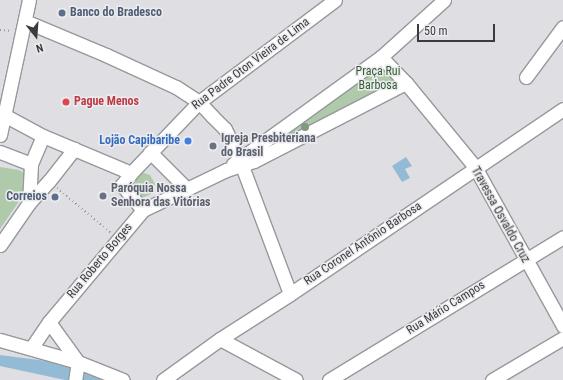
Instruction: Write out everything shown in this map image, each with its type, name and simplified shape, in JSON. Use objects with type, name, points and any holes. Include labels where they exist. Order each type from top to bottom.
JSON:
[{"type":"street","points":[[0,135],[29,0]]},
{"type":"street","name":"Rua Padre Oton Vieira de Lima","points":[[143,210],[122,185],[150,152],[199,102],[335,0]]},
{"type":"street","points":[[240,162],[381,57],[444,0]]},
{"type":"street","points":[[25,21],[106,55],[176,87],[199,102],[225,129],[240,162],[290,294]]},
{"type":"street","points":[[526,77],[563,27]]},
{"type":"street","name":"Travessa Osvaldo Cruz","points":[[381,57],[406,83],[475,167],[524,259],[563,326]]},
{"type":"street","points":[[240,162],[254,161],[323,127],[406,83]]},
{"type":"street","name":"Rua Coronel Antônio Barbosa","points":[[163,380],[220,339],[290,294],[475,167],[563,109]]},
{"type":"street","points":[[4,114],[43,136],[131,173]]},
{"type":"street","points":[[29,203],[31,164],[43,136]]},
{"type":"street","points":[[0,245],[29,203],[49,181],[74,149]]},
{"type":"street","points":[[0,152],[31,164]]},
{"type":"street","points":[[150,152],[187,189]]},
{"type":"street","name":"Rua Roberto Borges","points":[[32,347],[49,322],[143,210],[240,162]]},
{"type":"street","name":"Rua Mário Campos","points":[[329,380],[524,259],[563,237]]},
{"type":"street","points":[[49,322],[76,370]]},
{"type":"street","points":[[493,380],[563,338]]},
{"type":"street","points":[[220,339],[296,380]]},
{"type":"street","points":[[0,340],[32,347],[76,370],[123,380]]},
{"type":"path","points":[[49,181],[118,238]]},
{"type":"green space","name":"Praça Rui Barbosa","points":[[381,57],[406,83],[291,143],[252,150]]},
{"type":"green space","points":[[0,167],[19,170],[24,173],[26,178],[24,194],[0,229]]},
{"type":"green space","points":[[141,172],[150,175],[155,184],[151,194],[142,198],[133,195],[128,186]]},
{"type":"water","points":[[406,157],[412,166],[405,169],[410,178],[402,182],[392,166]]},
{"type":"water","points":[[0,355],[55,362],[108,380],[65,380],[0,366]]},
{"type":"place","name":"Banco do Bradesco","points":[[62,13]]},
{"type":"place","name":"Pague Menos","points":[[66,102]]},
{"type":"place","name":"Lojão Capibaribe","points":[[188,141]]},
{"type":"place","name":"Igreja Presbiteriana do Brasil","points":[[213,146]]},
{"type":"place","name":"Paróquia Nossa Senhora das Vitórias","points":[[103,196]]},
{"type":"place","name":"Correios","points":[[55,197]]}]
